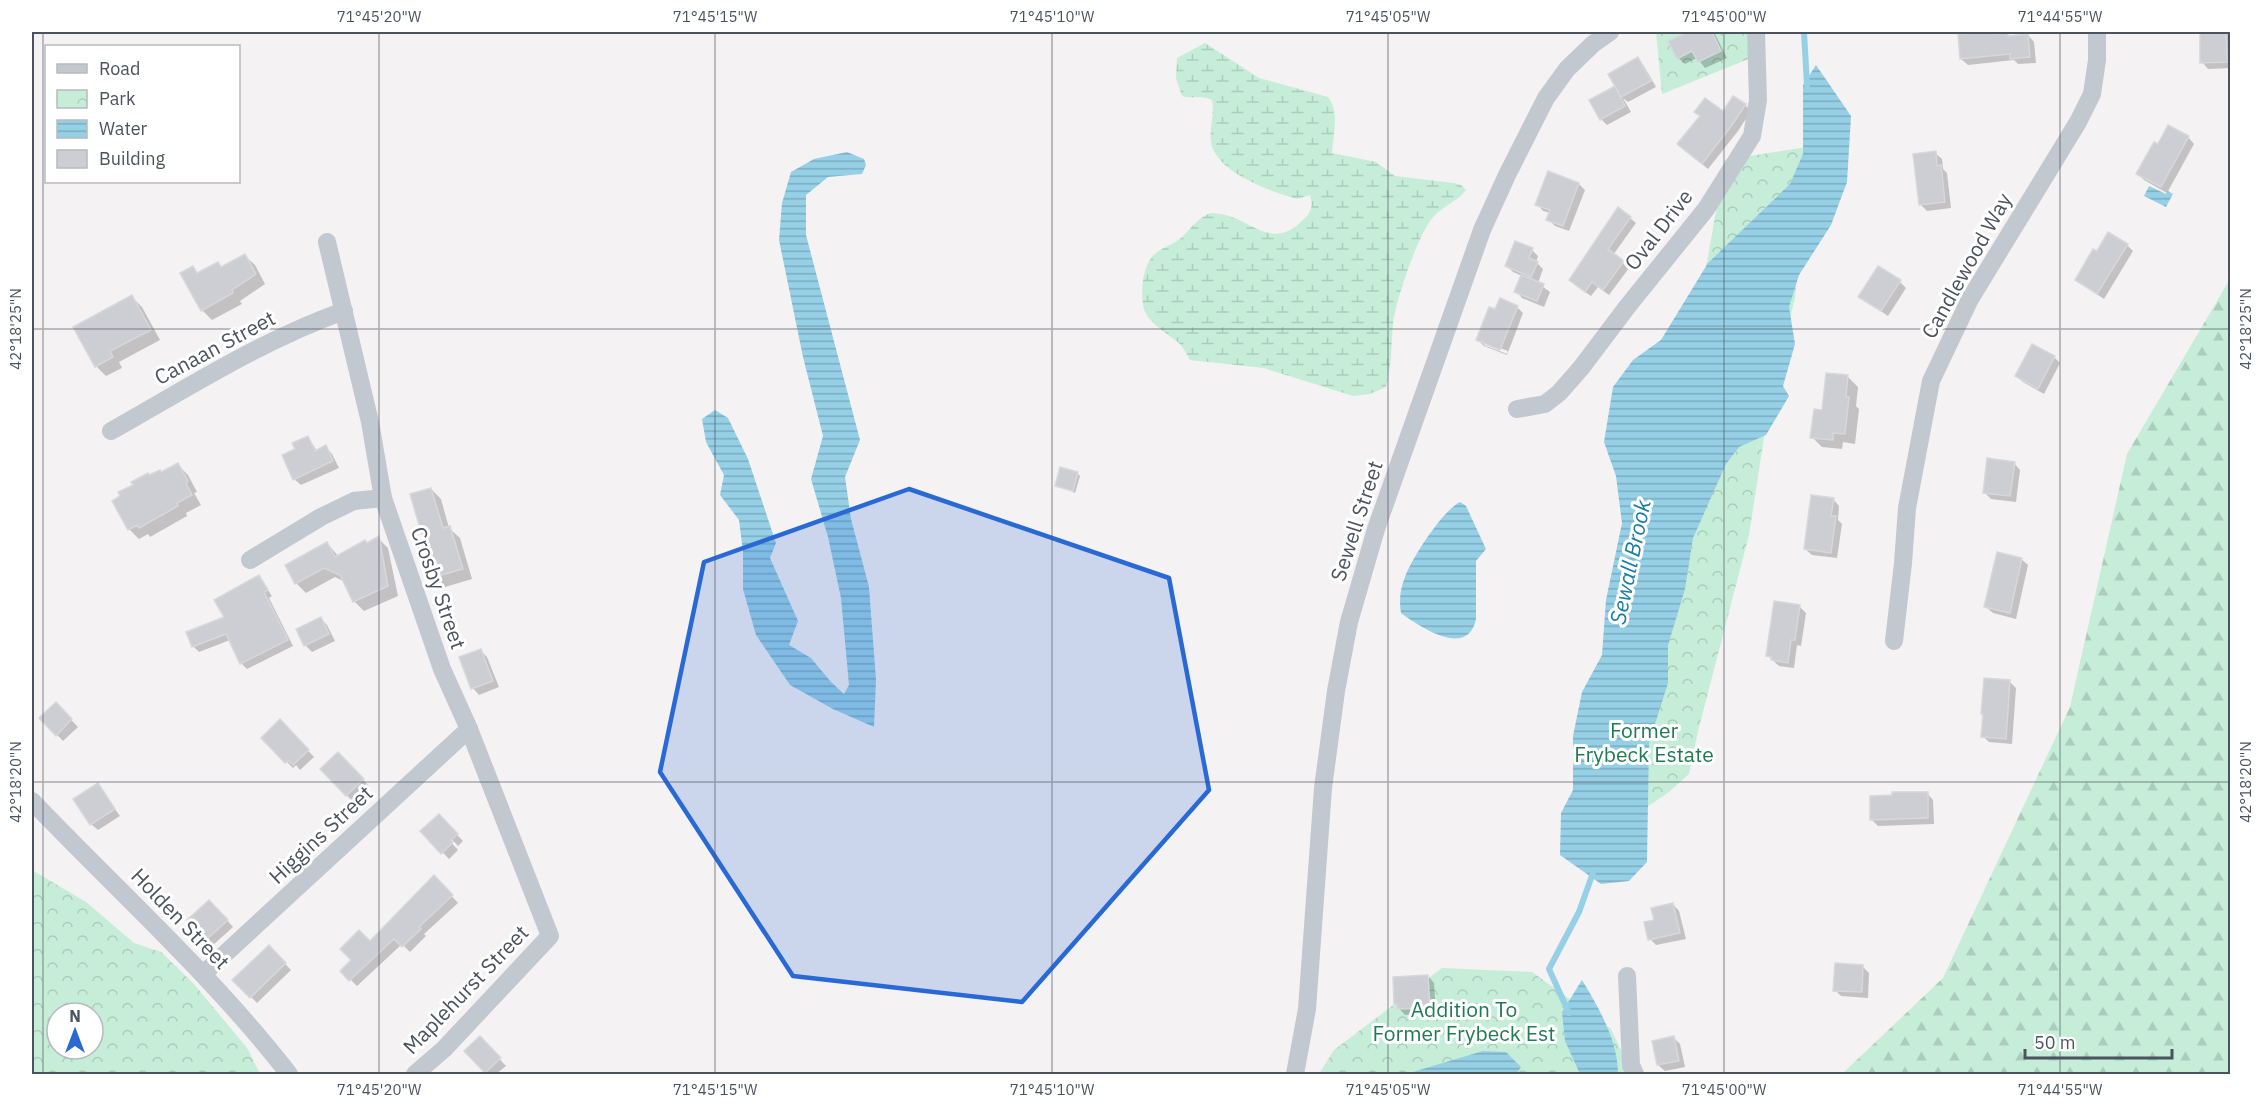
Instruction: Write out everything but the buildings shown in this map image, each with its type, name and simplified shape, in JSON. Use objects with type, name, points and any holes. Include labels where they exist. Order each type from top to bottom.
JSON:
[{"type":"street","name":"Sewell Street","points":[[1295,1074],[1307,1010],[1323,788],[1336,691],[1349,622],[1376,529],[1482,230],[1507,175],[1546,98],[1567,69],[1593,44],[1610,32]]},
{"type":"street","name":"Oval Drive","points":[[1517,409],[1545,404],[1558,393],[1581,368],[1627,306],[1706,209],[1752,136],[1758,100],[1756,32]]},
{"type":"street","name":"Candlewood Way","points":[[1894,641],[1903,563],[1906,508],[1931,381],[1970,299],[2078,122],[2092,94],[2097,60],[2097,32]]},
{"type":"street","name":"Crosby Street","points":[[327,242],[370,422],[383,498],[442,669],[469,729],[550,936]]},
{"type":"street","name":"Canaan Street","points":[[111,431],[204,378],[310,323],[344,311]]},
{"type":"street","points":[[250,560],[354,501],[383,498]]},
{"type":"street","name":"Higgins Street","points":[[203,974],[469,729]]},
{"type":"street","name":"Holden Street","points":[[32,801],[203,974],[289,1074]]},
{"type":"street","name":"Maplehurst Street","points":[[415,1074],[444,1049],[550,936]]},
{"type":"street","points":[[1627,976],[1631,1065],[1635,1074]]},
{"type":"highlighted area","points":[[909,489],[1169,578],[1209,790],[1022,1002],[793,976],[660,772],[704,562]]},
{"type":"green space","points":[[1656,32],[1748,32],[1751,58],[1662,94]]},
{"type":"green space","points":[[1205,43],[1259,78],[1328,97],[1335,117],[1332,153],[1376,162],[1395,176],[1453,183],[1461,185],[1466,190],[1434,216],[1415,251],[1395,312],[1386,387],[1370,394],[1353,396],[1264,368],[1190,360],[1180,344],[1155,324],[1144,309],[1142,287],[1145,271],[1151,258],[1180,239],[1202,217],[1211,213],[1221,214],[1272,234],[1293,229],[1309,214],[1311,208],[1310,195],[1297,199],[1260,186],[1233,171],[1215,153],[1211,142],[1212,100],[1182,96],[1176,78],[1177,58]]},
{"type":"green space","name":"Former Frybeck Estate","points":[[1807,147],[1795,298],[1770,398],[1749,535],[1689,774],[1669,792],[1644,809],[1644,542],[1681,410],[1725,160]]},
{"type":"green space","points":[[2230,279],[2230,1074],[1842,1074],[1943,978],[2070,707],[2127,454]]},
{"type":"green space","points":[[32,870],[86,902],[134,943],[161,952],[193,983],[247,1048],[260,1074],[32,1074]]},
{"type":"green space","name":"Addition To Former Frybeck Est","points":[[1442,968],[1532,972],[1611,1029],[1632,1074],[1319,1074],[1334,1050]]},
{"type":"water","points":[[1816,65],[1851,116],[1847,182],[1831,225],[1799,275],[1789,307],[1795,344],[1783,386],[1789,396],[1766,435],[1739,447],[1726,464],[1693,538],[1685,589],[1668,645],[1668,683],[1649,743],[1647,862],[1629,881],[1601,884],[1560,855],[1561,813],[1573,790],[1573,736],[1582,692],[1602,655],[1606,600],[1622,523],[1616,476],[1604,442],[1613,387],[1633,360],[1661,340],[1708,263],[1790,184],[1803,154],[1803,85]]},
{"type":"water","points":[[847,152],[864,159],[866,165],[862,174],[828,177],[806,195],[806,235],[860,440],[845,477],[851,519],[869,587],[876,680],[874,727],[833,709],[790,685],[756,635],[743,589],[743,552],[739,520],[720,495],[724,475],[706,442],[702,419],[715,410],[728,418],[748,459],[776,543],[770,558],[798,621],[789,645],[811,658],[844,694],[849,685],[841,598],[828,537],[811,479],[823,436],[803,357],[779,240],[782,203],[791,172],[814,159]]},
{"type":"water","points":[[2149,186],[2166,194],[2168,191],[2173,194],[2166,207],[2144,196]]},
{"type":"water","points":[[1460,502],[1466,506],[1486,549],[1476,561],[1476,619],[1471,631],[1464,637],[1454,638],[1431,632],[1401,613],[1400,600],[1405,577],[1421,547],[1445,514]]},
{"type":"water","points":[[1582,980],[1601,1013],[1611,1037],[1618,1074],[1580,1074],[1565,1041],[1562,1012]]},
{"type":"water","points":[[1483,1051],[1506,1052],[1521,1067],[1516,1074],[1406,1074]]},
{"type":"waterway","name":"Sewall Brook","points":[[1804,32],[1807,85]]},
{"type":"waterway","name":"Sewall Brook","points":[[1569,1013],[1549,969],[1579,912],[1594,870]]}]
